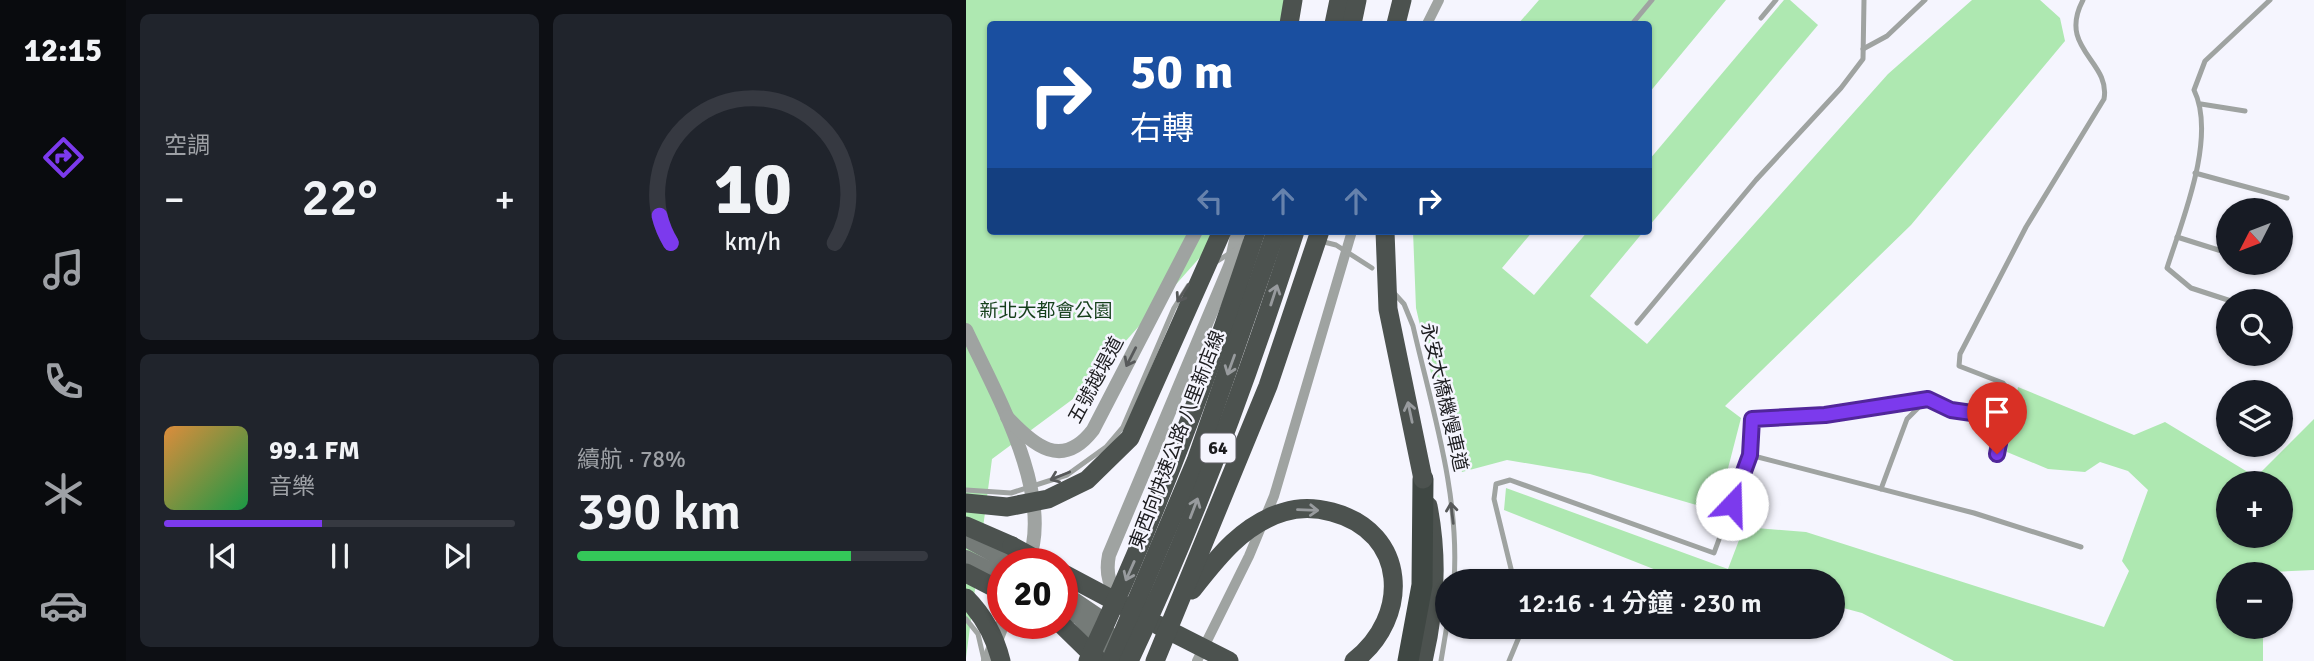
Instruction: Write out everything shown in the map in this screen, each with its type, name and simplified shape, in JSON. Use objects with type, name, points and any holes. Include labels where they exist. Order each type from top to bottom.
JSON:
[{"type":"highway","points":[[1290,21],[1293,0]]},
{"type":"highway","points":[[1296,21],[1300,0]]},
{"type":"highway","points":[[1335,21],[1339,0]]},
{"type":"highway","points":[[1353,21],[1357,0]]},
{"type":"highway","points":[[1397,21],[1404,0]]},
{"type":"highway","points":[[1403,21],[1404,0]]},
{"type":"highway","points":[[966,503],[1007,507],[1048,499],[1087,480],[1130,438],[1220,235]]},
{"type":"highway","points":[[1385,235],[1388,309],[1423,480],[1434,549],[1433,586],[1423,661]]},
{"type":"highway","points":[[1157,661],[1268,386],[1305,236]]},
{"type":"highway","name":"64","points":[[1119,660],[1162,592],[1260,341],[1305,236]]},
{"type":"highway","points":[[1088,661],[1134,563],[1212,361],[1264,238]]},
{"type":"highway","name":"東西向快速公路 八里新店線","points":[[1119,660],[1196,461],[1264,238]]},
{"type":"highway","points":[[1408,661],[1422,585],[1423,480]]},
{"type":"highway","points":[[1180,604],[1227,546],[1265,520],[1301,508],[1350,517],[1373,534],[1387,554],[1393,578],[1394,599],[1387,623],[1372,647],[1354,661]]},
{"type":"highway","points":[[966,526],[1012,548]]},
{"type":"highway","points":[[966,573],[987,584]]},
{"type":"highway","points":[[1078,581],[1229,661]]},
{"type":"highway","points":[[966,598],[977,609],[997,644],[1001,661]]},
{"type":"highway","points":[[1078,634],[1119,660],[1125,645],[1096,615]]},
{"type":"main road","points":[[966,539],[987,551]]},
{"type":"main road","points":[[966,558],[987,568]]},
{"type":"main road","points":[[1078,603],[1096,615]]},
{"type":"main road","points":[[1078,616],[1119,660]]},
{"type":"street","points":[[1428,21],[1439,0]]},
{"type":"street","name":"五號越堤道","points":[[1007,417],[1038,446],[1055,452],[1071,450],[1084,442],[1093,430],[1194,235]]},
{"type":"street","points":[[1157,661],[1110,585],[1106,569],[1231,264],[1237,235]]},
{"type":"street","points":[[1197,661],[1249,556],[1274,496],[1351,235]]},
{"type":"street","points":[[966,330],[1007,417],[1029,480],[1037,513],[1032,548]]},
{"type":"street","points":[[986,661],[996,639]]},
{"type":"lane","points":[[1634,21],[1652,0]]},
{"type":"lane","points":[[1761,18],[1776,0]]},
{"type":"lane","points":[[1637,323],[1756,180],[1841,88],[1863,59],[1864,0]]},
{"type":"lane","points":[[1863,49],[1887,36],[1925,0]]},
{"type":"lane","points":[[1997,454],[2008,389],[2003,383],[1959,366],[1960,354],[2026,227],[2104,99],[2103,84],[2077,39],[2074,23],[2083,0]]},
{"type":"lane","points":[[2216,296],[2191,288],[2167,268],[2200,149],[2201,104],[2194,90],[2205,61],[2270,0]]},
{"type":"lane","points":[[2201,104],[2245,111]]},
{"type":"lane","points":[[2194,173],[2287,198]]},
{"type":"lane","name":"永安大橋機慢車道","points":[[966,490],[1011,493],[1067,475],[1106,447],[1123,427],[1174,308],[1194,277],[1241,246],[1264,238],[1305,236],[1336,245],[1372,268],[1404,304],[1413,326],[1447,476],[1456,547],[1455,569]]},
{"type":"lane","points":[[2177,237],[2216,249]]},
{"type":"lane","points":[[1511,569],[1494,499],[1496,484],[1510,480],[1714,553],[1750,455],[1752,419],[1825,415],[1928,399],[1951,410],[1972,413],[2007,404]]},
{"type":"lane","points":[[1881,489],[1907,419],[1928,399]]},
{"type":"lane","points":[[1750,455],[1974,513],[2081,547]]},
{"type":"lane","points":[[966,619],[978,634],[986,661]]},
{"type":"lane","points":[[1441,661],[1445,639]]},
{"type":"lane","points":[[1509,661],[1518,639]]},
{"type":"green space","name":"新北大都會公園","points":[[966,0],[1289,0],[1284,21],[987,21],[987,235],[1213,235],[1210,246],[1077,396],[992,459],[966,658]]},
{"type":"green space","points":[[1539,0],[1726,0],[1652,89],[1652,21],[1521,21]]},
{"type":"green space","points":[[1784,0],[1790,0],[1818,25],[1652,222],[1652,156]]},
{"type":"green space","points":[[1972,0],[2040,0],[2060,18],[2065,41],[1911,225],[1725,406],[1741,418],[1717,511],[1590,474],[1507,460],[1462,472],[1434,386],[1416,308],[1413,235],[1530,235],[1502,268],[1534,295],[1585,235],[1641,235],[1590,296],[1647,344],[1888,74]]},
{"type":"green space","points":[[2018,387],[2134,435],[2165,422],[2216,453],[2216,457],[2223,457],[2246,471],[2216,471],[2216,548],[2293,548],[2293,471],[2262,471],[2276,457],[2293,457],[2293,440],[2314,419],[2314,570],[2293,571],[2293,562],[2216,562],[2216,639],[2263,639],[2263,661],[1954,661],[1862,613],[1845,608],[1845,569],[1728,569],[1744,527],[1806,532],[2104,627],[2129,571],[2122,561],[2148,490],[2128,471],[2100,462],[2085,472],[2048,469],[2007,452]]},
{"type":"green space","points":[[1506,488],[1728,569],[1654,569],[1504,510]]},
{"type":"route","points":[[1732,504],[1750,455],[1752,419],[1825,415],[1928,399],[1951,410],[1972,413],[2007,404],[1997,454]]}]
